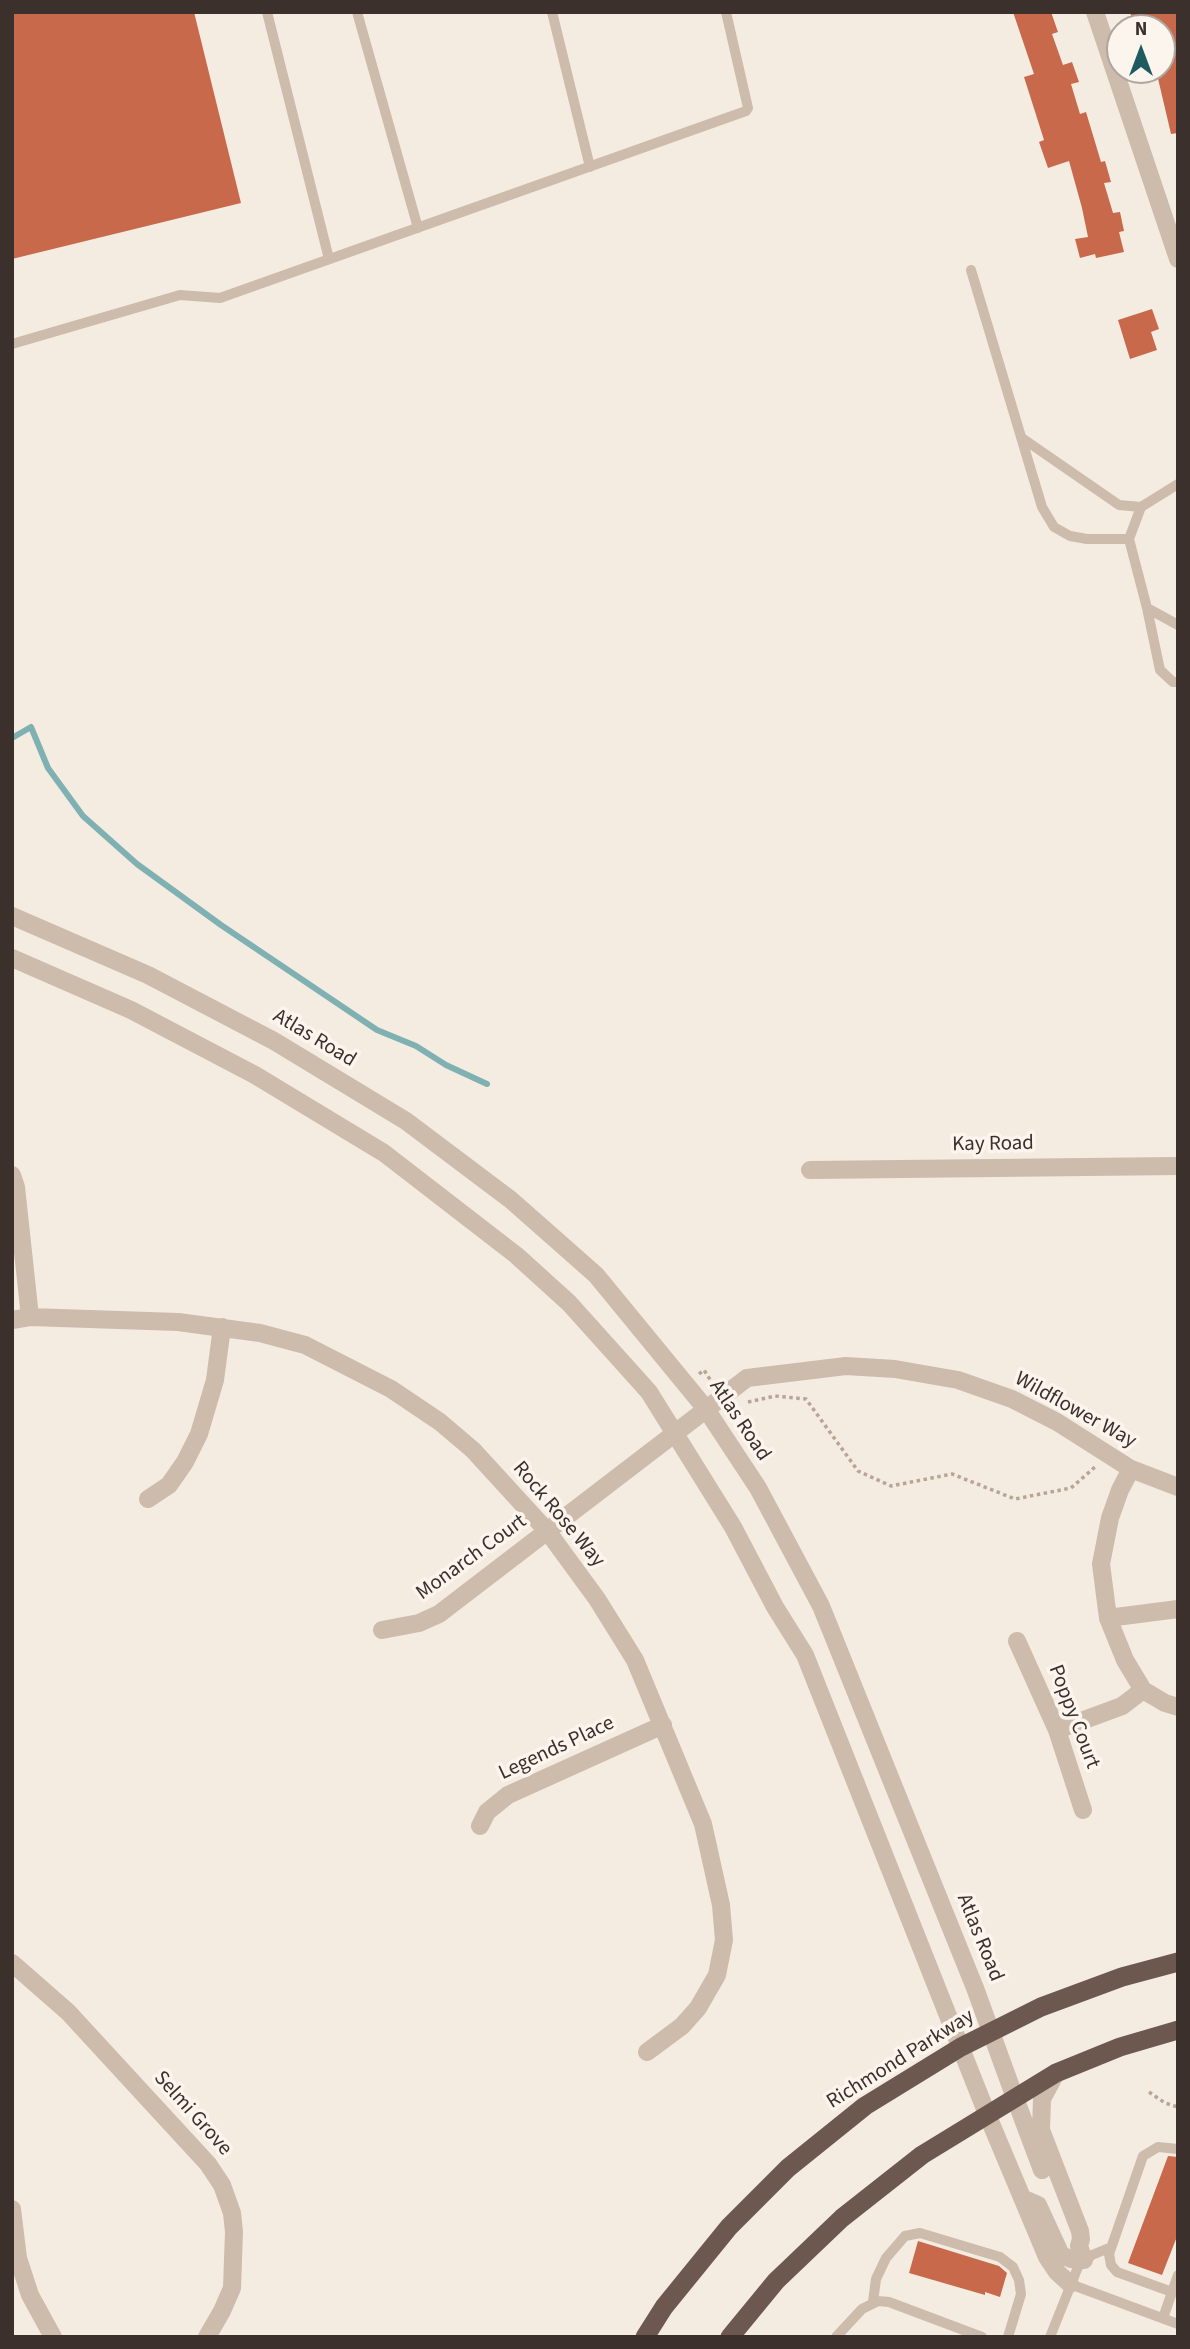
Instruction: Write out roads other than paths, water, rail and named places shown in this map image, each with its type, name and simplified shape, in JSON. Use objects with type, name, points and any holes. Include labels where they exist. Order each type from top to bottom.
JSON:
[{"type":"highway","name":"Richmond Parkway","points":[[645,2337],[664,2307],[729,2227],[772,2182],[880,2095],[961,2047],[1041,2007],[1178,1962]]},
{"type":"highway","points":[[730,2337],[776,2281],[842,2218],[922,2155],[1056,2073],[1120,2047],[1178,2030]]},
{"type":"street","points":[[1095,12],[1178,259]]},
{"type":"street","name":"Atlas Road","points":[[12,916],[148,975],[275,1041],[406,1121],[511,1200],[596,1275],[685,1382],[758,1488],[824,1614],[991,2031],[1070,2239],[1082,2253]]},
{"type":"street","points":[[12,958],[63,978],[165,1027],[255,1075],[384,1153],[486,1230],[569,1303],[649,1392],[733,1527],[775,1607],[805,1655],[987,2114],[1051,2265],[1070,2284]]},
{"type":"street","name":"Kay Road","points":[[810,1170],[1178,1166]]},
{"type":"street","points":[[12,1175],[16,1186],[21,1318]]},
{"type":"street","name":"Rock Rose Way","points":[[21,1318],[178,1322],[222,1326],[304,1345],[391,1389],[440,1422],[473,1450],[548,1532],[635,1660],[703,1824],[721,1905],[724,1940],[717,1975],[698,2008],[681,2026],[647,2052]]},
{"type":"street","points":[[148,1499],[169,1485],[185,1462],[199,1434],[215,1380],[222,1326]]},
{"type":"street","name":"Wildflower Way","points":[[674,1432],[747,1378],[846,1366],[895,1369],[958,1380],[1012,1399],[1057,1422],[1131,1469],[1178,1487]]},
{"type":"street","name":"Monarch Court","points":[[382,1630],[419,1623],[439,1614],[674,1432]]},
{"type":"street","points":[[1131,1469],[1110,1518],[1101,1564],[1108,1618],[1125,1660],[1143,1690],[1178,1707]]},
{"type":"street","points":[[1108,1618],[1178,1609]]},
{"type":"street","name":"Poppy Court","points":[[1017,1641],[1057,1730],[1083,1810]]},
{"type":"street","points":[[1057,1730],[1122,1706],[1143,1690]]},
{"type":"street","name":"Legends Place","points":[[480,1826],[487,1812],[508,1795],[663,1725]]},
{"type":"street","name":"Selmi Grove","points":[[12,1963],[68,2012],[208,2164],[222,2185],[232,2213],[234,2232],[232,2288],[207,2337]]},
{"type":"street","points":[[1023,2198],[1038,2206],[1062,2255],[1071,2259],[1082,2253],[1080,2231],[1041,2130],[1042,2099],[1056,2073]]},
{"type":"street","points":[[12,2209],[18,2258],[30,2295],[53,2337]]},
{"type":"lane","points":[[267,12],[329,259]]},
{"type":"lane","points":[[357,12],[418,228]]},
{"type":"lane","points":[[552,12],[590,167]]},
{"type":"lane","points":[[12,344],[180,295],[220,298],[746,111],[748,107],[726,12]]},
{"type":"lane","points":[[971,270],[1042,507],[1054,527],[1070,536],[1087,539],[1129,539]]},
{"type":"lane","points":[[1022,438],[1119,505],[1141,507],[1178,484]]},
{"type":"lane","points":[[1141,507],[1129,539],[1160,670],[1178,682]]},
{"type":"lane","points":[[1147,608],[1178,625]]},
{"type":"lane","points":[[1172,2292],[1113,2270],[1109,2260],[1109,2248],[1143,2156],[1158,2147],[1178,2149]]},
{"type":"lane","points":[[873,2302],[876,2279],[886,2258],[905,2236],[920,2233],[1000,2257],[1013,2267],[1021,2294],[1007,2337]]},
{"type":"lane","points":[[1050,2337],[1082,2253],[1109,2248]]},
{"type":"lane","points":[[1163,2318],[1178,2275]]},
{"type":"lane","points":[[1070,2284],[1178,2323]]},
{"type":"lane","points":[[836,2337],[873,2302],[889,2302],[982,2337]]},
{"type":"waterway","points":[[12,738],[31,727],[48,768],[83,816],[137,864],[221,925],[377,1030],[416,1046],[446,1065],[487,1084]]}]
